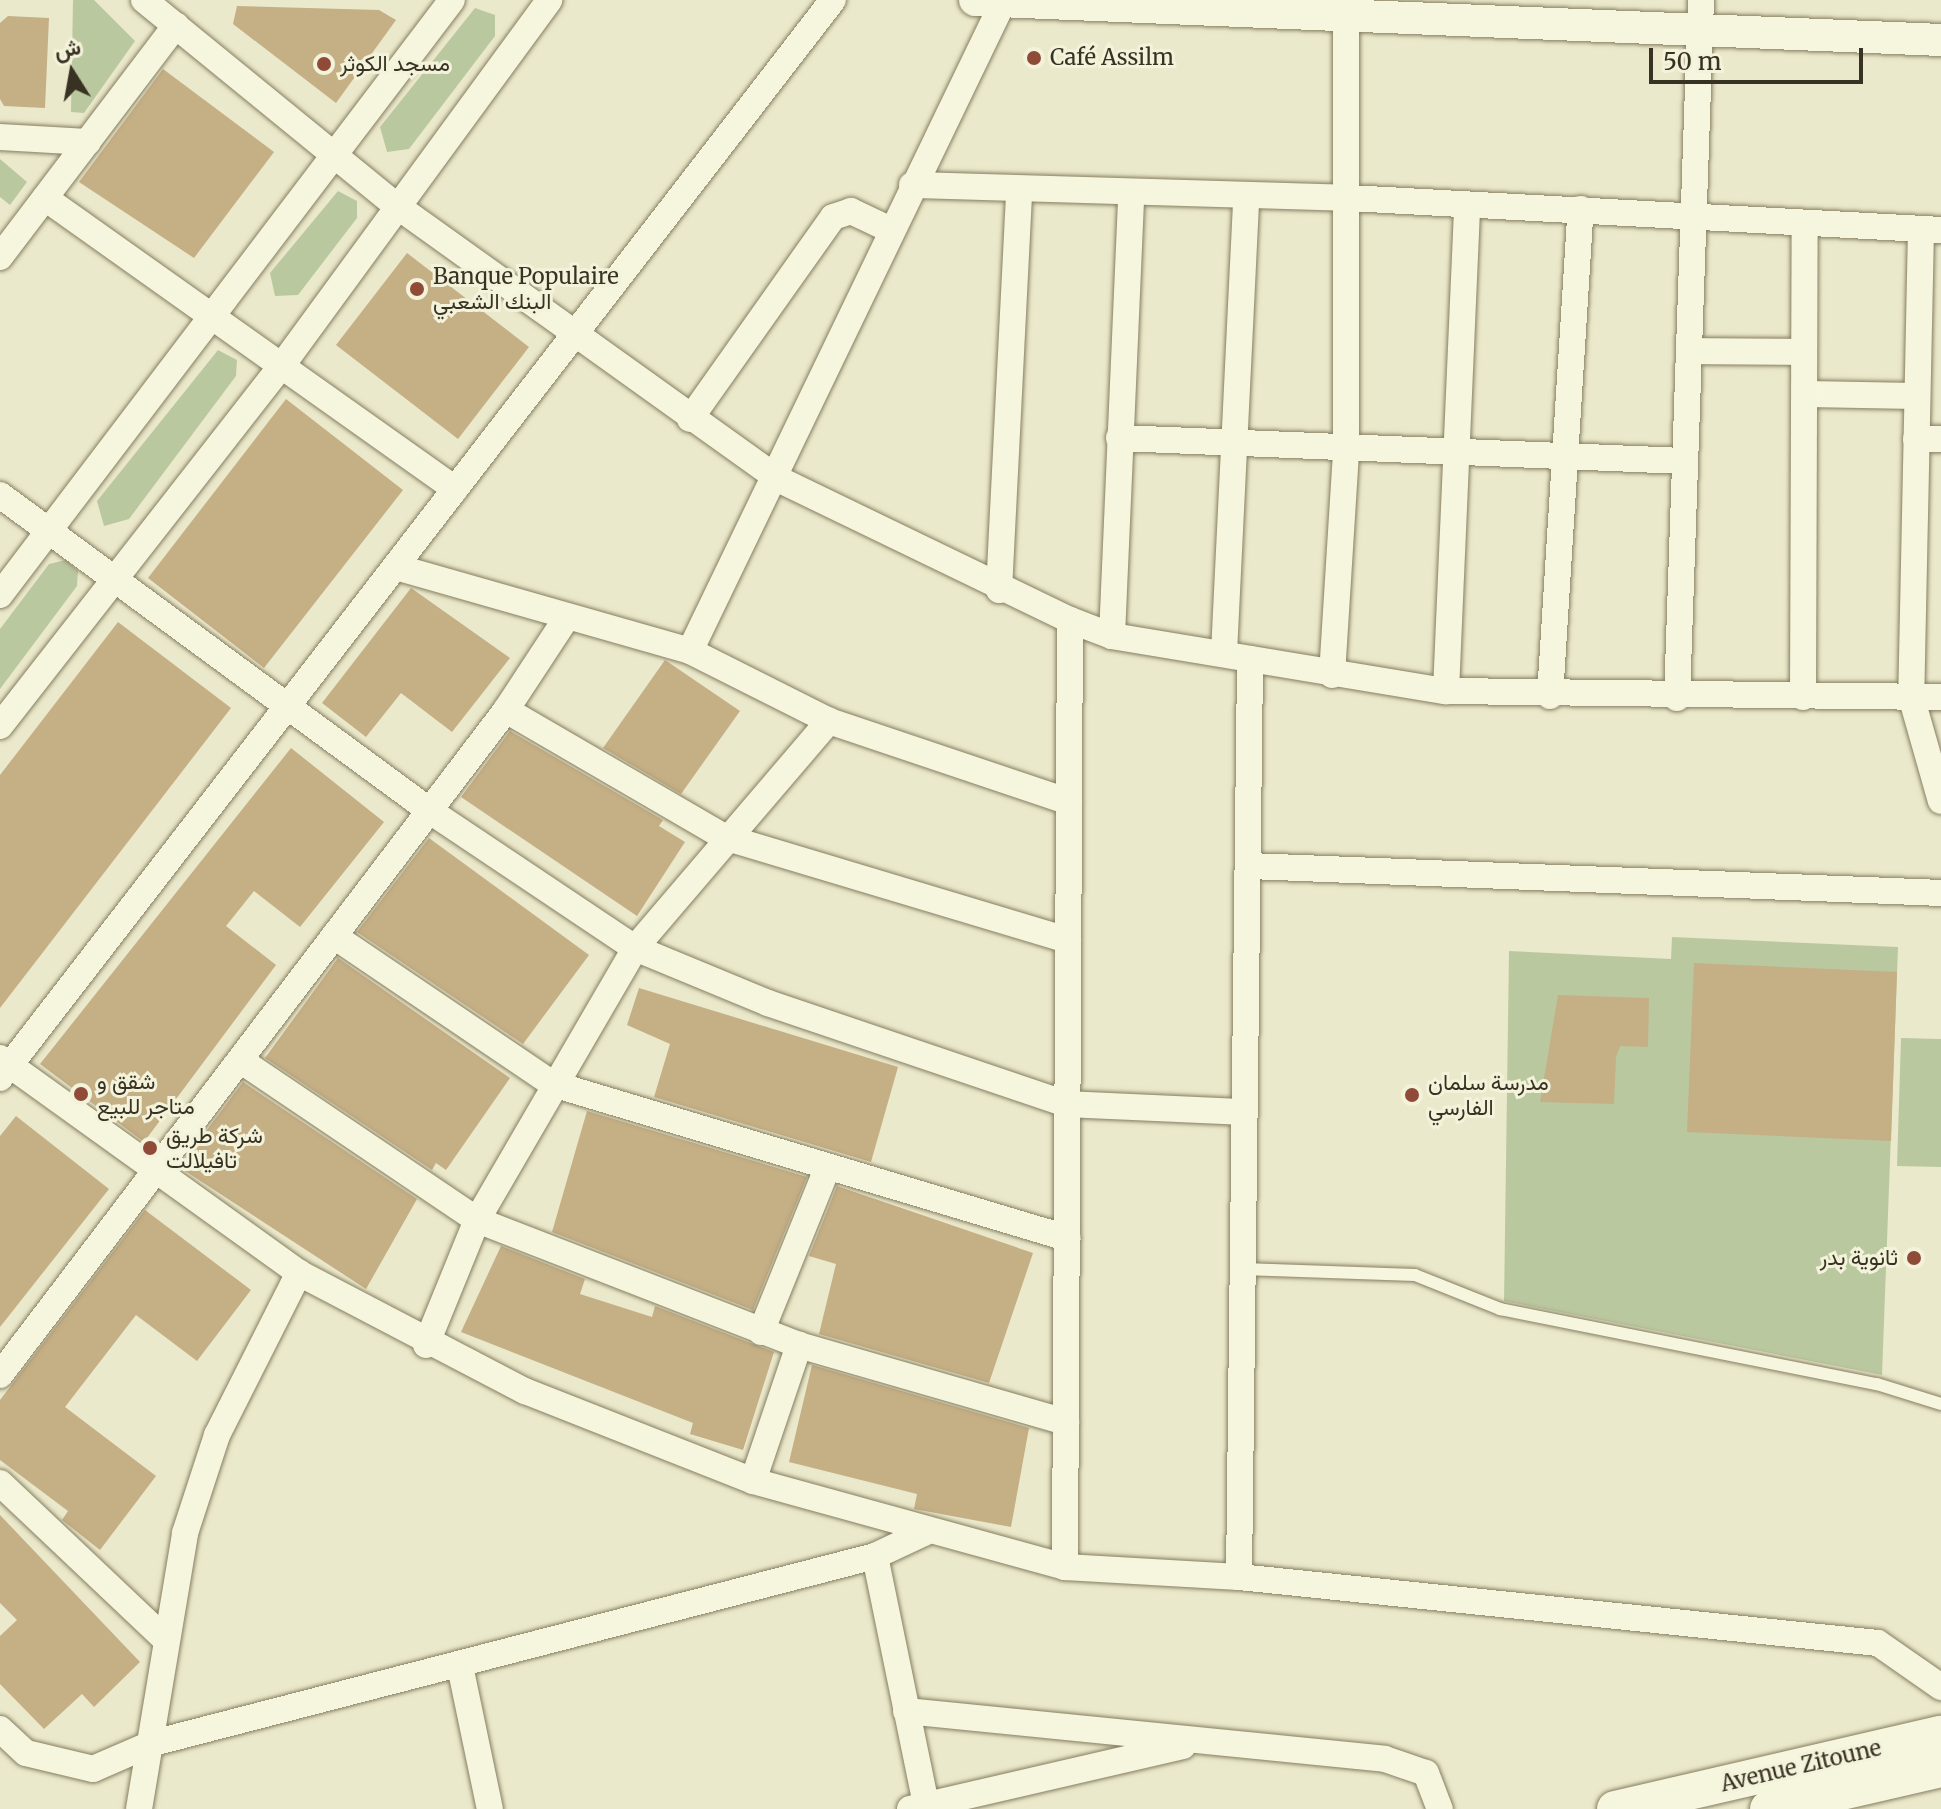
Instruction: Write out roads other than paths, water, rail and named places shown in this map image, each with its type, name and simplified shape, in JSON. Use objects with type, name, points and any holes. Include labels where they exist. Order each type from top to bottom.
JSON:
[{"type":"main road","name":"Avenue Zitoune","points":[[1615,1809],[1941,1734]]},
{"type":"main road","name":"Avenue Zitoune","points":[[1768,1809],[1941,1769]]},
{"type":"street","points":[[144,0],[397,206],[573,337],[778,479],[999,590],[1070,620],[1112,636],[1224,653],[1332,675],[1446,691],[1677,698],[1941,697]]},
{"type":"street","points":[[0,595],[331,153],[452,0]]},
{"type":"street","points":[[0,726],[283,364],[549,0]]},
{"type":"street","points":[[833,0],[396,567],[283,703],[3,1067],[152,1174],[299,1273],[426,1345],[753,1481],[926,1532],[1065,1567],[1239,1577],[1878,1643],[1941,1687]]},
{"type":"street","points":[[975,0],[1700,15],[1941,40]]},
{"type":"street","points":[[690,651],[778,479],[912,185],[1004,0]]},
{"type":"street","points":[[1332,675],[1346,450],[1349,198],[1346,7]]},
{"type":"street","points":[[1677,698],[1700,15]]},
{"type":"street","points":[[0,257],[176,25]]},
{"type":"street","points":[[0,137],[88,142]]},
{"type":"street","points":[[912,185],[1349,198],[1931,230],[1916,396],[1928,439],[1911,696],[1941,801]]},
{"type":"street","points":[[999,590],[1019,189]]},
{"type":"street","points":[[1112,636],[1131,193]]},
{"type":"street","points":[[1224,653],[1246,197]]},
{"type":"street","points":[[45,198],[455,489]]},
{"type":"street","points":[[1446,691],[1452,452],[1467,205]]},
{"type":"street","points":[[1550,696],[1581,209]]},
{"type":"street","points":[[690,419],[833,217],[851,211],[891,230]]},
{"type":"street","points":[[1803,697],[1807,394],[1804,352],[1805,225]]},
{"type":"street","points":[[1689,351],[1804,352]]},
{"type":"street","points":[[1807,394],[1916,396]]},
{"type":"street","points":[[1119,438],[1346,450],[1685,461]]},
{"type":"street","points":[[0,495],[430,811],[635,948],[768,1003],[1067,1104],[1244,1112]]},
{"type":"street","points":[[396,567],[690,651],[829,721],[1069,802]]},
{"type":"street","points":[[0,1375],[506,710],[567,617]]},
{"type":"street","points":[[1065,1567],[1070,620]]},
{"type":"street","points":[[1239,1577],[1250,659]]},
{"type":"street","points":[[506,710],[724,837],[1068,940]]},
{"type":"street","points":[[426,1345],[477,1220],[553,1084],[635,948],[724,837],[829,721]]},
{"type":"street","points":[[1249,866],[1941,893]]},
{"type":"street","points":[[334,936],[553,1084],[827,1169],[1067,1238]]},
{"type":"street","points":[[240,1060],[477,1220],[761,1332],[1066,1422]]},
{"type":"street","points":[[761,1332],[827,1169]]},
{"type":"street","points":[[139,1809],[153,1743],[164,1638],[185,1533],[217,1435],[299,1273]]},
{"type":"street","points":[[753,1481],[799,1345]]},
{"type":"street","points":[[0,1483],[164,1638]]},
{"type":"street","points":[[0,1729],[26,1753],[93,1769],[153,1743],[460,1666],[875,1556],[926,1532]]},
{"type":"street","points":[[875,1556],[906,1711],[921,1808],[1203,1741]]},
{"type":"street","points":[[460,1666],[490,1809]]},
{"type":"street","points":[[906,1711],[1406,1764],[1426,1773],[1440,1809]]},
{"type":"lane","points":[[1243,1269],[1415,1275],[1500,1309],[1877,1384],[1941,1404]]},
{"type":"place","name":"Café Assilm","points":[[1034,58]]},
{"type":"place","name":"مسجد الكوثر","points":[[324,64]]},
{"type":"place","name":"Banque Populaire البنك الشعبي","points":[[417,289]]},
{"type":"place","name":"شقق و متاجر للبيع","points":[[81,1094]]},
{"type":"place","name":"مدرسة سلمان الفارسي","points":[[1412,1095]]},
{"type":"place","name":"شركة طريق تافيلالت","points":[[150,1148]]},
{"type":"place","name":"ثانوية بدر","points":[[1914,1258]]}]
